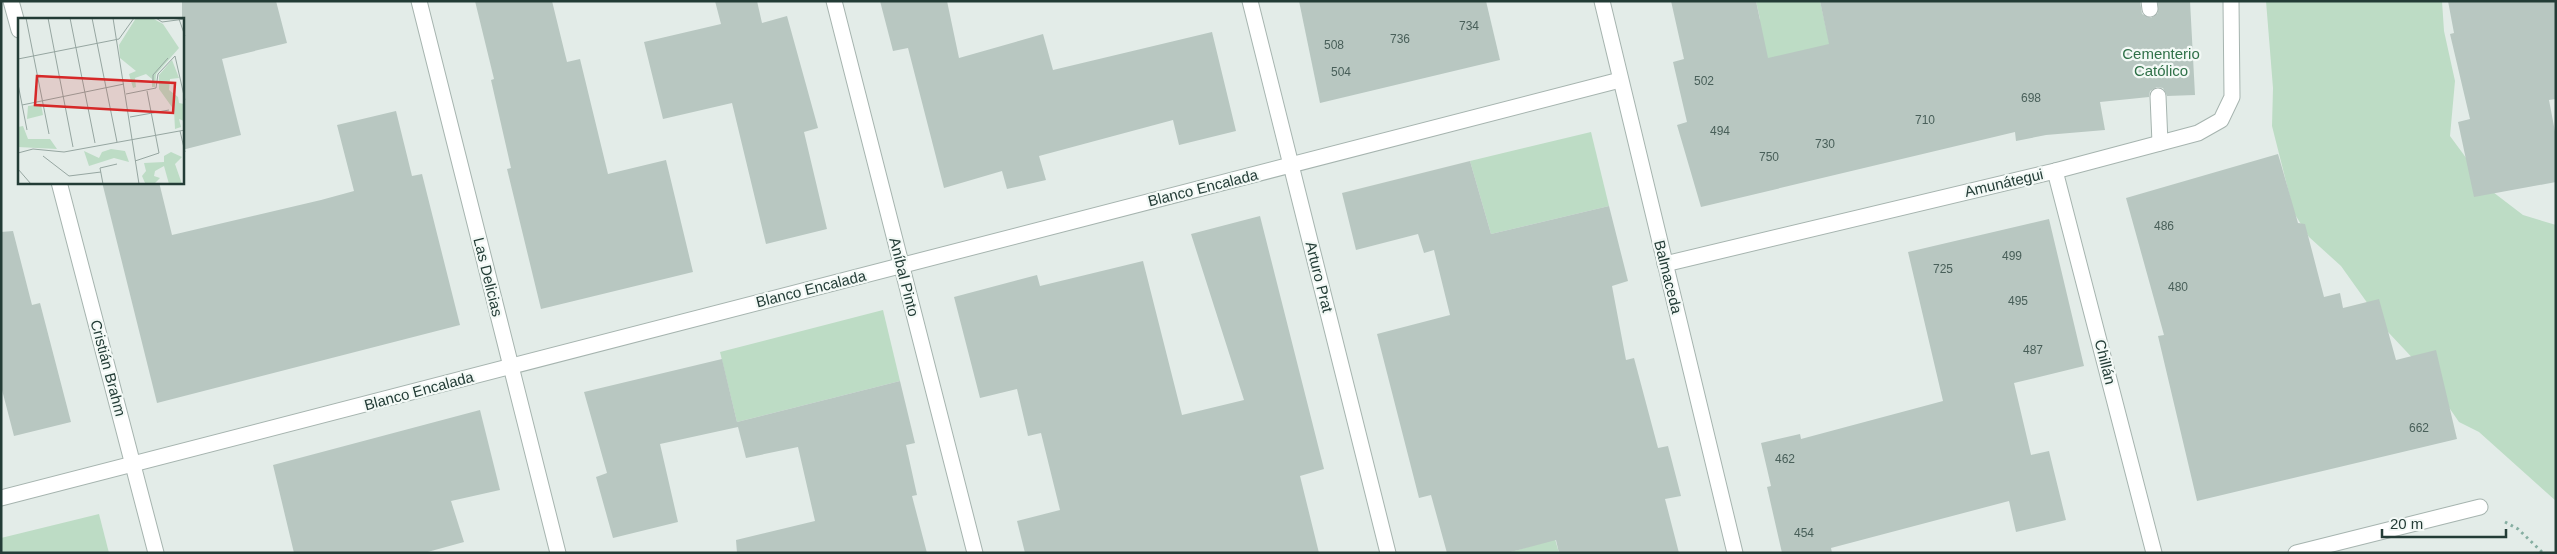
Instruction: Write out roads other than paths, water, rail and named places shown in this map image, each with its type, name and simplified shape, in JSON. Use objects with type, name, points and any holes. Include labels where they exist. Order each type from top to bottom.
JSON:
[{"type":"street","points":[[11,1],[18,26]]},
{"type":"street","name":"Las Delicias","points":[[419,1],[558,553]]},
{"type":"street","name":"Aníbal Pinto","points":[[834,1],[975,553]]},
{"type":"street","name":"Arturo Prat","points":[[1250,1],[1388,553]]},
{"type":"street","name":"Balmaceda","points":[[1602,1],[1735,553]]},
{"type":"street","name":"Amunátegui","points":[[1665,264],[2055,170],[2198,133],[2221,120],[2232,97],[2231,1]]},
{"type":"street","name":"Blanco Encalada","points":[[1,498],[1620,80]]},
{"type":"street","points":[[2158,96],[2160,143]]},
{"type":"street","name":"Chillán","points":[[2055,170],[2154,553]]},
{"type":"street","name":"Cristián Brahm","points":[[60,184],[156,553]]},
{"type":"street","points":[[2296,553],[2480,508]]},
{"type":"park label","name":"Cementerio Católico","points":[[2161,62]]}]
